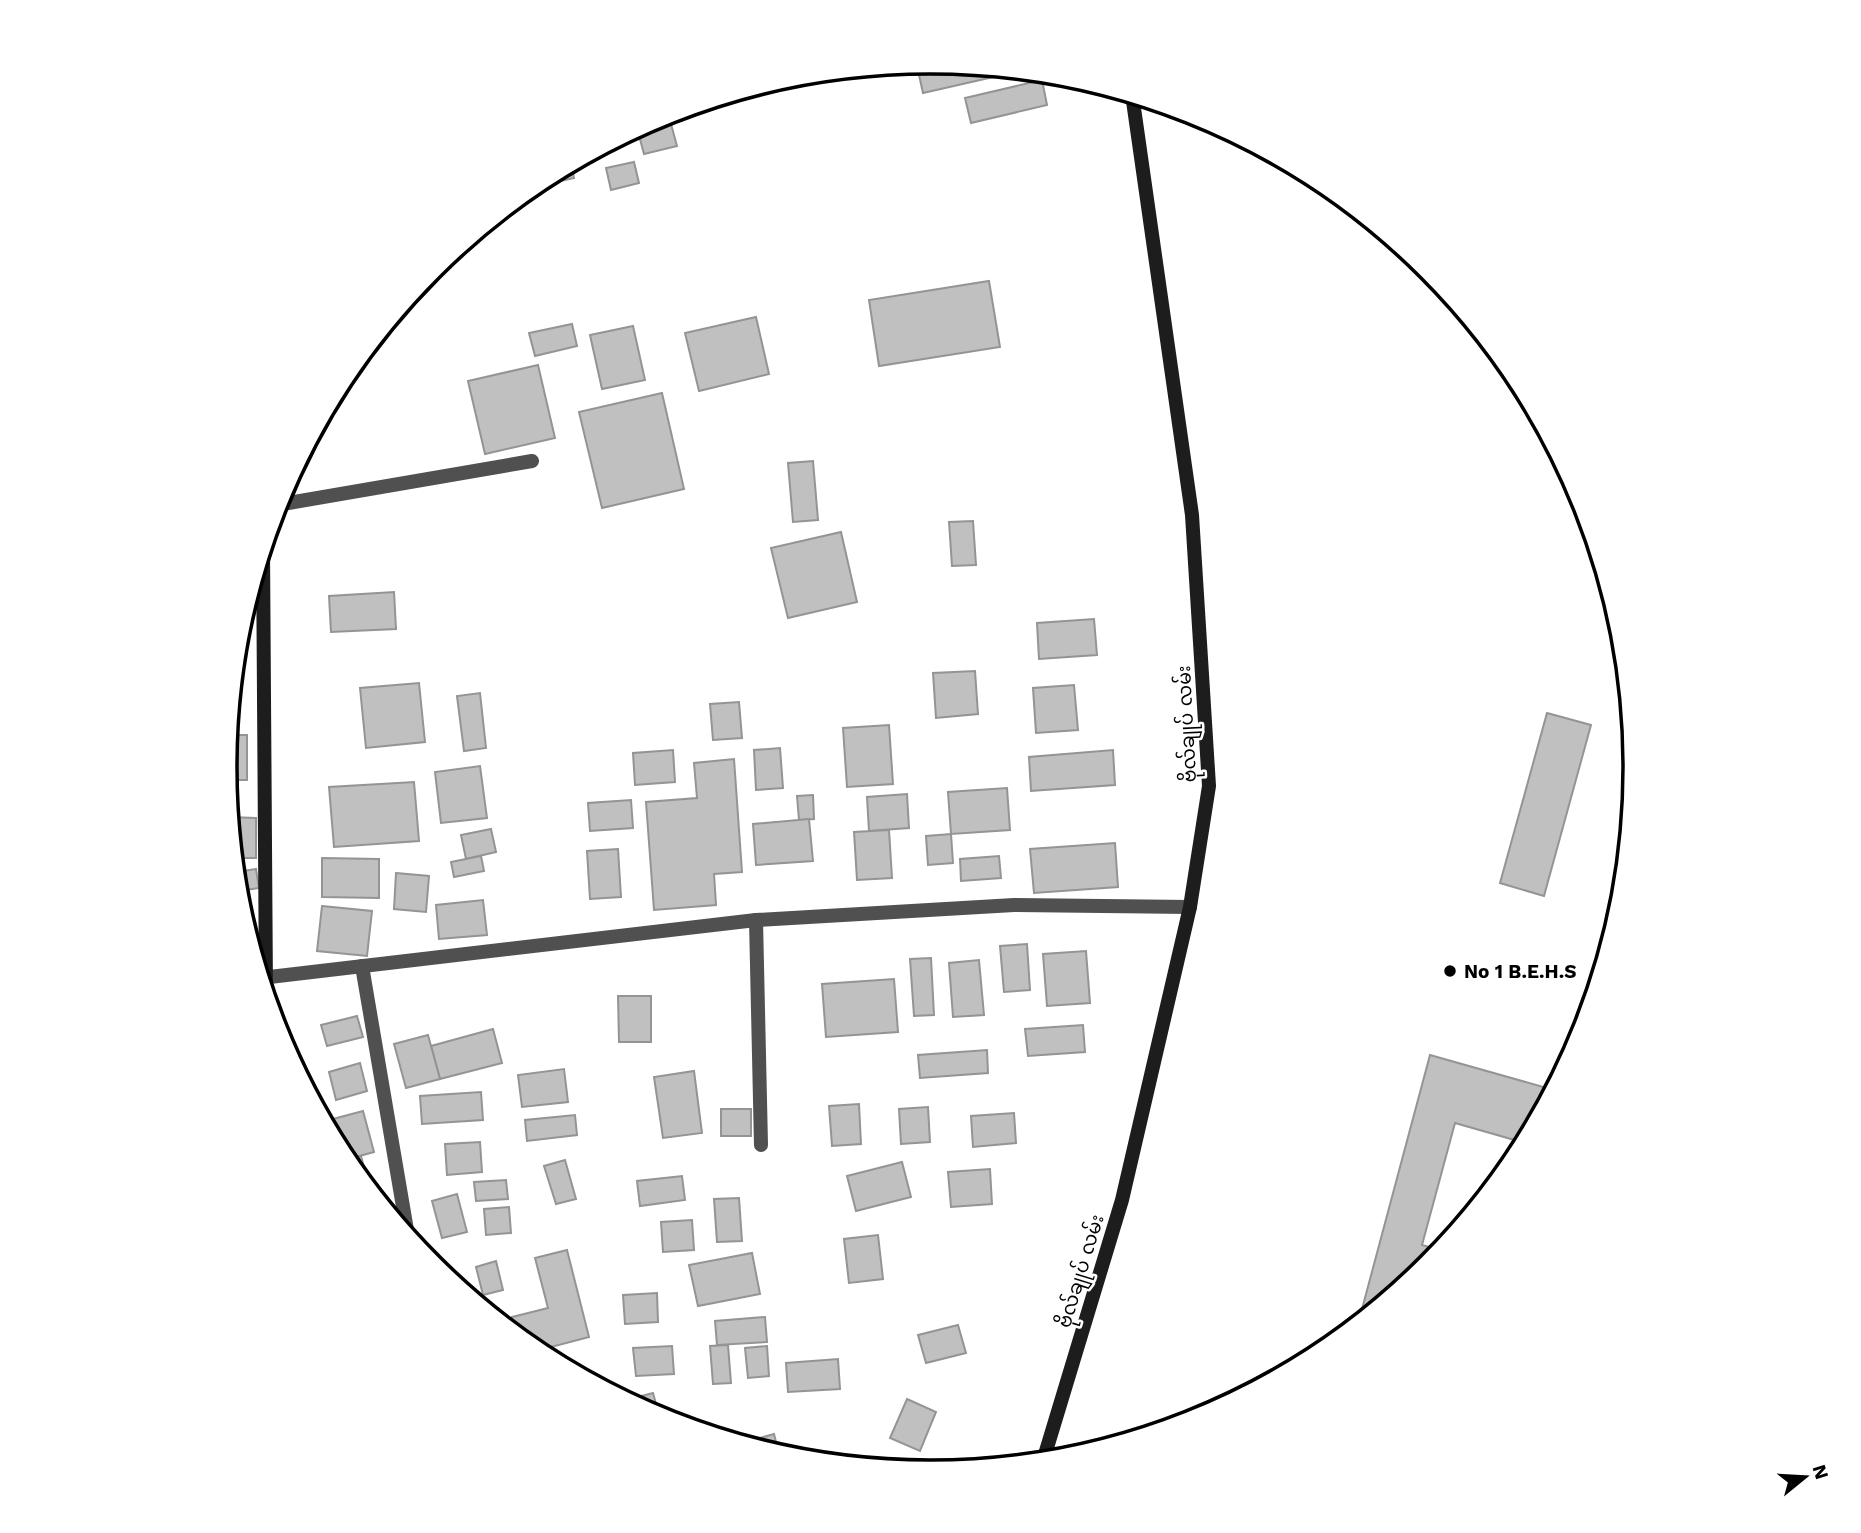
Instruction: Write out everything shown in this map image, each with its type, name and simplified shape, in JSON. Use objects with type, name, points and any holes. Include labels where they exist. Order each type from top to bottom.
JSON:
[{"type":"main road","name":"ဗိုလ်ချုပ် လမ်း","points":[[1046,1449],[1122,1200],[1190,907],[1209,786],[1192,515],[1133,104]]},
{"type":"main road","points":[[262,583],[264,955]]},
{"type":"street","points":[[289,503],[531,461]]},
{"type":"street","points":[[272,982],[362,966],[756,920],[1014,905],[1190,907]]},
{"type":"street","points":[[756,920],[761,1146]]},
{"type":"street","points":[[362,966],[405,1218]]},
{"type":"building","points":[[919,74],[995,77],[923,93]]},
{"type":"building","points":[[1035,82],[1043,83],[1047,105],[971,123],[965,98]]},
{"type":"building","points":[[671,124],[677,146],[644,154],[640,138]]},
{"type":"building","points":[[634,162],[639,183],[611,190],[606,168]]},
{"type":"building","points":[[573,173],[574,178],[559,181]]},
{"type":"building","points":[[989,281],[1000,347],[879,366],[869,300]]},
{"type":"building","points":[[756,317],[769,374],[699,391],[685,333]]},
{"type":"building","points":[[572,324],[577,346],[535,356],[529,333]]},
{"type":"building","points":[[633,326],[645,380],[602,389],[590,335]]},
{"type":"building","points":[[538,365],[555,438],[485,454],[468,381]]},
{"type":"building","points":[[662,393],[684,489],[602,508],[579,412]]},
{"type":"building","points":[[813,461],[818,520],[793,522],[788,463]]},
{"type":"building","points":[[973,521],[976,565],[952,566],[949,522]]},
{"type":"building","points":[[841,532],[857,602],[788,618],[771,548]]},
{"type":"building","points":[[394,592],[396,629],[331,632],[329,596]]},
{"type":"building","points":[[1094,619],[1097,655],[1039,659],[1037,623]]},
{"type":"building","points":[[975,671],[978,714],[936,718],[933,673]]},
{"type":"building","points":[[419,683],[425,742],[366,748],[360,688]]},
{"type":"building","points":[[1074,685],[1078,730],[1036,733],[1033,688]]},
{"type":"building","points":[[480,693],[486,748],[464,751],[457,696]]},
{"type":"building","points":[[739,702],[742,738],[713,740],[710,704]]},
{"type":"building","points":[[1547,713],[1591,725],[1544,896],[1500,883]]},
{"type":"building","points":[[889,725],[893,784],[847,787],[843,728]]},
{"type":"building","points":[[238,735],[247,735],[247,780],[238,780]]},
{"type":"building","points":[[780,748],[783,788],[756,790],[754,750]]},
{"type":"building","points":[[673,750],[675,782],[635,785],[633,753]]},
{"type":"building","points":[[1113,750],[1115,785],[1031,791],[1029,757]]},
{"type":"building","points":[[734,759],[742,872],[714,874],[716,905],[654,910],[646,802],[697,798],[694,763]]},
{"type":"building","points":[[480,766],[487,818],[441,823],[435,772]]},
{"type":"building","points":[[414,782],[419,841],[334,847],[329,787]]},
{"type":"building","points":[[1007,788],[1010,830],[951,834],[948,792]]},
{"type":"building","points":[[907,794],[909,828],[869,831],[867,797]]},
{"type":"building","points":[[813,795],[814,819],[799,820],[797,796]]},
{"type":"building","points":[[631,800],[633,828],[590,831],[588,803]]},
{"type":"building","points":[[239,817],[256,818],[256,858],[243,858]]},
{"type":"building","points":[[809,819],[813,861],[756,865],[753,824]]},
{"type":"building","points":[[491,829],[496,852],[466,859],[461,835]]},
{"type":"building","points":[[889,830],[892,878],[857,880],[854,832]]},
{"type":"building","points":[[951,834],[953,863],[928,865],[926,836]]},
{"type":"building","points":[[1115,843],[1118,887],[1034,893],[1030,849]]},
{"type":"building","points":[[618,849],[621,897],[590,899],[587,851]]},
{"type":"building","points":[[481,856],[484,871],[454,877],[451,862]]},
{"type":"building","points":[[999,856],[1001,878],[961,881],[960,859]]},
{"type":"building","points":[[322,858],[379,859],[379,898],[322,897]]},
{"type":"building","points":[[256,869],[259,888],[249,889],[245,871]]},
{"type":"building","points":[[396,873],[429,876],[426,912],[394,909]]},
{"type":"building","points":[[483,900],[487,935],[439,939],[436,905]]},
{"type":"building","points":[[322,906],[372,911],[367,956],[317,951]]},
{"type":"building","points":[[1027,944],[1030,990],[1004,992],[1000,946]]},
{"type":"building","points":[[1086,951],[1090,1003],[1047,1006],[1043,954]]},
{"type":"building","points":[[931,958],[934,1015],[914,1016],[910,959]]},
{"type":"building","points":[[979,960],[984,1015],[953,1017],[949,963]]},
{"type":"building","points":[[894,979],[898,1032],[826,1037],[822,984]]},
{"type":"building","points":[[618,996],[651,996],[651,1042],[619,1042]]},
{"type":"building","points":[[357,1016],[363,1037],[327,1046],[321,1025]]},
{"type":"building","points":[[1083,1025],[1085,1052],[1028,1056],[1025,1029]]},
{"type":"building","points":[[493,1029],[502,1063],[440,1079],[431,1046]]},
{"type":"building","points":[[428,1035],[440,1079],[406,1088],[394,1044]]},
{"type":"building","points":[[987,1050],[988,1073],[920,1078],[918,1055]]},
{"type":"building","points":[[1430,1055],[1544,1087],[1514,1140],[1455,1123],[1422,1245],[1430,1247],[1362,1308]]},
{"type":"building","points":[[360,1063],[367,1091],[336,1100],[329,1072]]},
{"type":"building","points":[[564,1069],[568,1102],[522,1107],[518,1075]]},
{"type":"building","points":[[694,1071],[702,1133],[663,1138],[654,1077]]},
{"type":"building","points":[[481,1092],[483,1120],[422,1124],[420,1096]]},
{"type":"building","points":[[859,1104],[861,1144],[832,1146],[829,1106]]},
{"type":"building","points":[[928,1107],[930,1142],[901,1144],[899,1109]]},
{"type":"building","points":[[721,1109],[751,1109],[751,1136],[721,1136]]},
{"type":"building","points":[[363,1111],[374,1152],[357,1157],[334,1119]]},
{"type":"building","points":[[1014,1113],[1016,1143],[973,1147],[971,1116]]},
{"type":"building","points":[[575,1115],[577,1135],[527,1141],[525,1120]]},
{"type":"building","points":[[480,1142],[482,1172],[447,1175],[445,1144]]},
{"type":"building","points":[[565,1160],[576,1199],[556,1204],[544,1166]]},
{"type":"building","points":[[902,1162],[911,1197],[856,1211],[847,1176]]},
{"type":"building","points":[[990,1169],[992,1204],[951,1207],[948,1172]]},
{"type":"building","points":[[682,1176],[685,1200],[640,1206],[637,1181]]},
{"type":"building","points":[[506,1180],[508,1199],[476,1201],[474,1182]]},
{"type":"building","points":[[457,1194],[467,1232],[442,1238],[432,1201]]},
{"type":"building","points":[[739,1198],[742,1241],[717,1242],[714,1199]]},
{"type":"building","points":[[509,1207],[511,1233],[486,1235],[484,1209]]},
{"type":"building","points":[[692,1220],[694,1250],[663,1252],[661,1222]]},
{"type":"building","points":[[878,1235],[883,1279],[849,1283],[844,1239]]},
{"type":"building","points":[[567,1250],[589,1337],[551,1347],[512,1319],[548,1308],[535,1258]]},
{"type":"building","points":[[752,1253],[760,1294],[698,1306],[689,1265]]},
{"type":"building","points":[[496,1261],[503,1290],[483,1295],[476,1267]]},
{"type":"building","points":[[657,1293],[658,1322],[625,1324],[623,1295]]},
{"type":"building","points":[[765,1317],[767,1342],[717,1345],[715,1321]]},
{"type":"building","points":[[958,1325],[966,1353],[926,1363],[918,1335]]},
{"type":"building","points":[[728,1345],[731,1383],[713,1384],[710,1346]]},
{"type":"building","points":[[672,1346],[674,1374],[636,1376],[633,1348]]},
{"type":"building","points":[[767,1346],[769,1376],[748,1378],[745,1348]]},
{"type":"building","points":[[838,1359],[840,1389],[788,1392],[786,1363]]},
{"type":"building","points":[[653,1393],[656,1403],[641,1396]]},
{"type":"building","points":[[907,1399],[936,1412],[920,1451],[890,1438]]},
{"type":"building","points":[[774,1434],[776,1442],[760,1438]]},
{"type":"place","name":"No 1 B.E.H.S","points":[[1450,971]]}]
